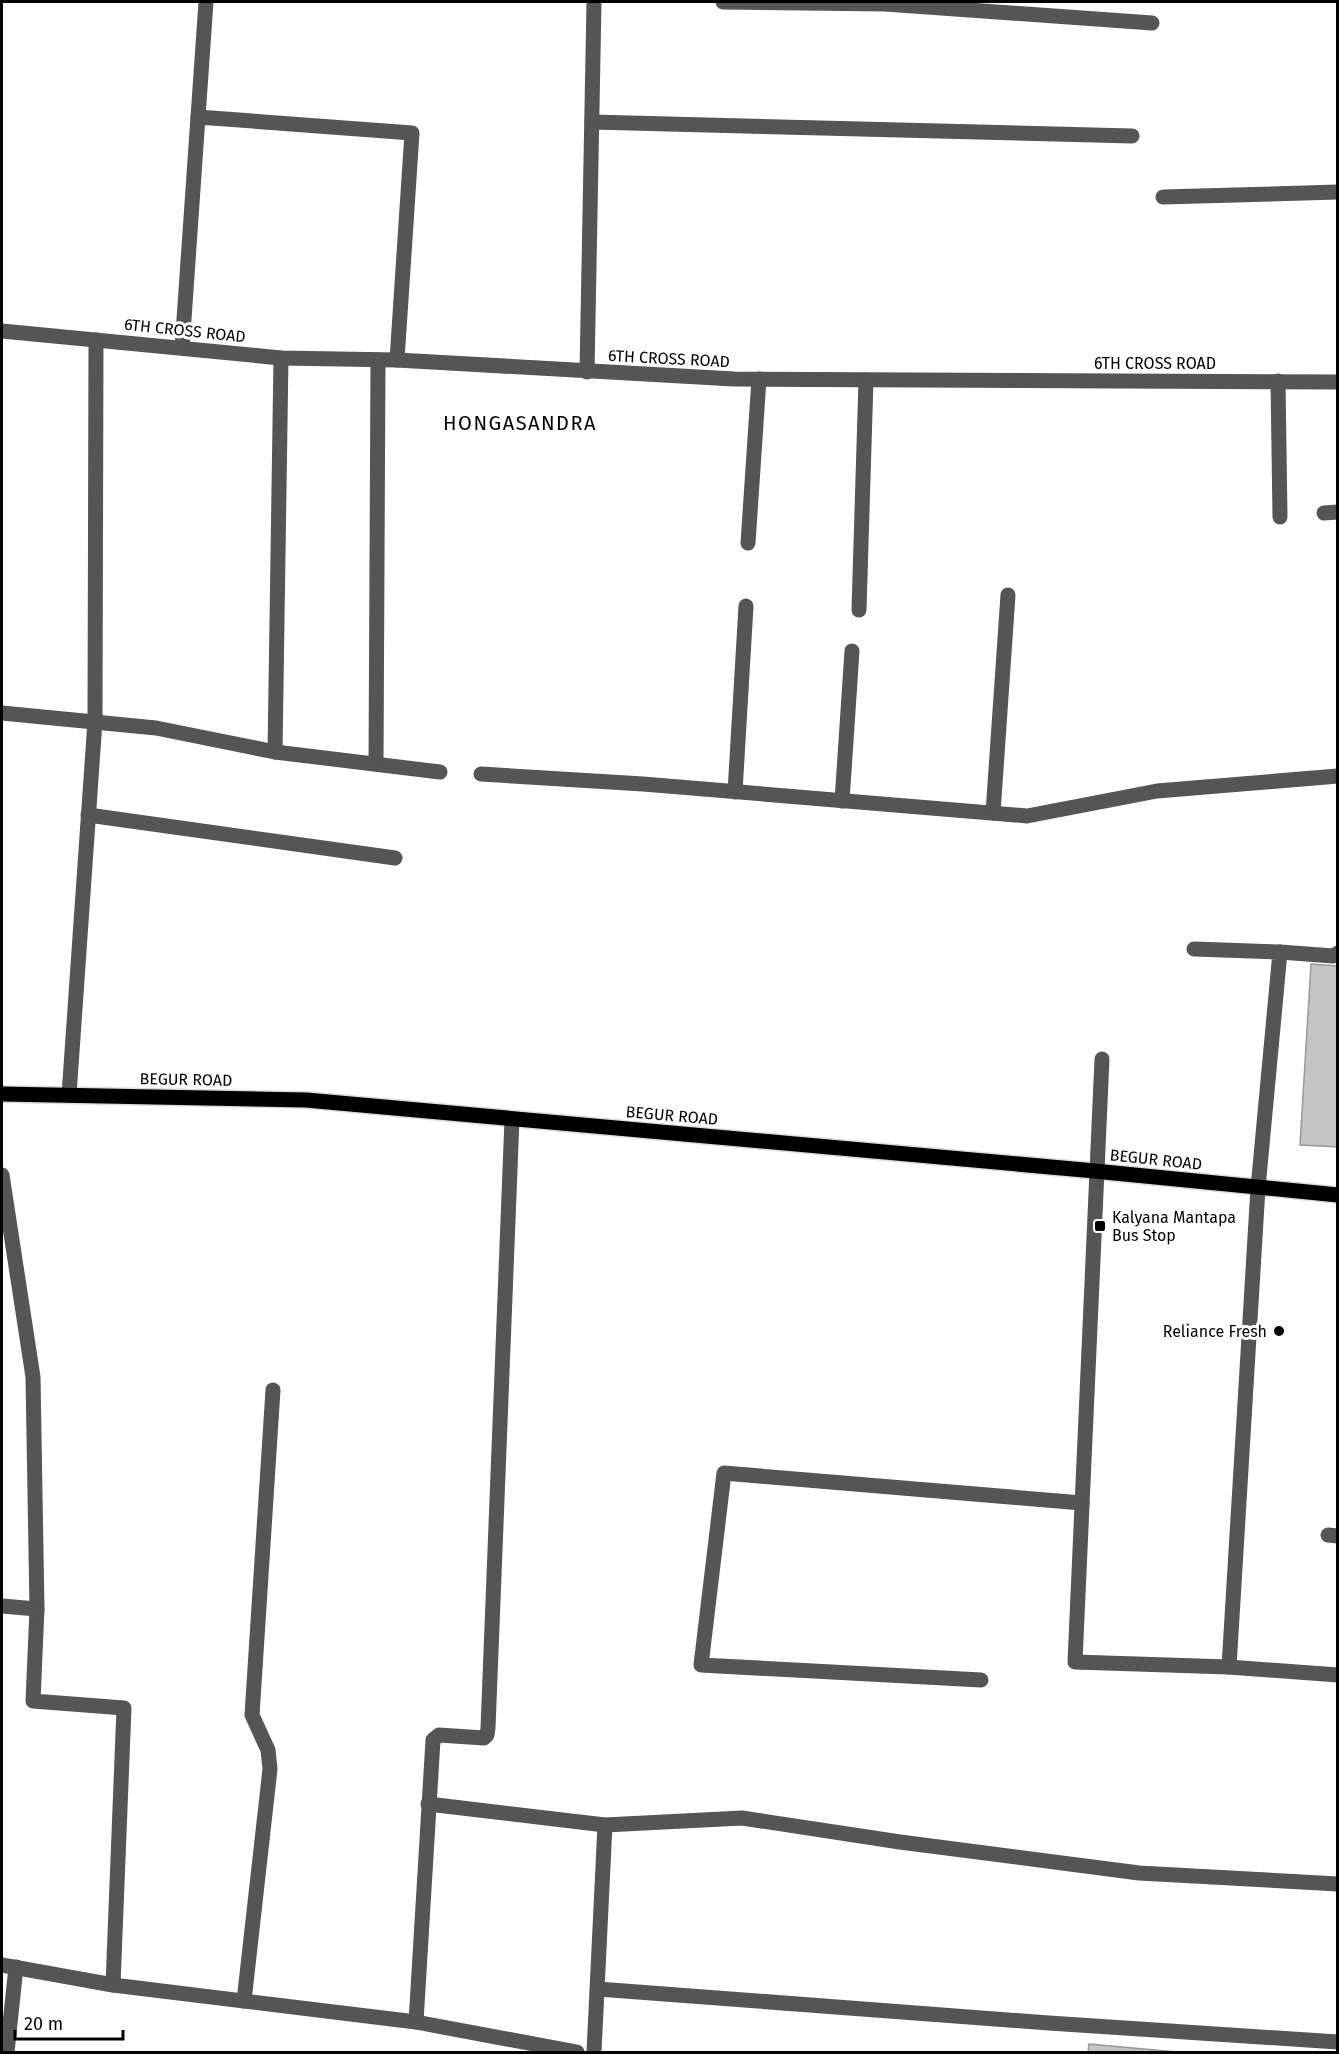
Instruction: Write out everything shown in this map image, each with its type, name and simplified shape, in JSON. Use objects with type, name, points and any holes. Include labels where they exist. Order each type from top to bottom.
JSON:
[{"type":"main road","name":"BEGUR ROAD","points":[[2,1094],[306,1100],[1097,1171],[1338,1196]]},
{"type":"street","points":[[182,348],[206,2]]},
{"type":"street","points":[[587,372],[594,2]]},
{"type":"street","points":[[723,2],[885,3],[1152,23]]},
{"type":"street","points":[[198,117],[412,133],[397,360]]},
{"type":"street","points":[[592,122],[1132,136]]},
{"type":"street","points":[[1163,197],[1338,192]]},
{"type":"street","name":"6TH CROSS ROAD","points":[[2,332],[281,358],[397,360],[587,372],[759,379],[1338,382]]},
{"type":"street","points":[[69,1095],[95,721],[96,340]]},
{"type":"street","points":[[275,752],[281,358]]},
{"type":"street","points":[[376,764],[378,360]]},
{"type":"street","points":[[748,543],[759,379]]},
{"type":"street","points":[[860,610],[866,380]]},
{"type":"street","points":[[1278,381],[1280,517]]},
{"type":"street","points":[[993,813],[1008,595]]},
{"type":"street","points":[[735,792],[746,606]]},
{"type":"street","points":[[842,801],[852,651]]},
{"type":"street","points":[[2,713],[156,728],[275,752],[440,772]]},
{"type":"street","points":[[481,774],[1027,816],[1157,791],[1338,776]]},
{"type":"street","points":[[88,815],[396,858]]},
{"type":"street","points":[[1194,949],[1332,956],[1338,953]]},
{"type":"street","points":[[1229,1667],[1258,1188],[1280,952]]},
{"type":"street","points":[[1102,1059],[1075,1662],[1229,1667],[1338,1675]]},
{"type":"street","points":[[416,2022],[433,1740],[439,1735],[484,1738],[488,1735],[512,1119]]},
{"type":"street","points":[[2,1175],[33,1377],[37,1610],[33,1701],[124,1708],[113,1985]]},
{"type":"street","points":[[244,2001],[270,1769],[268,1750],[252,1715],[273,1390]]},
{"type":"street","points":[[981,1680],[701,1665],[724,1473],[1082,1503]]},
{"type":"street","points":[[2,1606],[37,1610]]},
{"type":"street","points":[[428,1804],[604,1825],[742,1818],[900,1842],[1139,1873],[1338,1884]]},
{"type":"street","points":[[594,2052],[604,1825]]},
{"type":"street","points":[[7,2052],[9,1966],[113,1985],[416,2022],[577,2052]]},
{"type":"street","points":[[598,1989],[1049,2024],[1338,2043]]},
{"type":"building","points":[[1311,964],[1338,966],[1338,1147],[1300,1145]]},
{"type":"building","points":[[1089,2044],[1177,2052],[1088,2052]]},
{"type":"place","name":"Kalyana Mantapa Bus Stop","points":[[1100,1226]]},
{"type":"place","name":"Reliance Fresh","points":[[1279,1331]]},
{"type":"district","name":"HONGASANDRA","points":[[520,423]]}]
